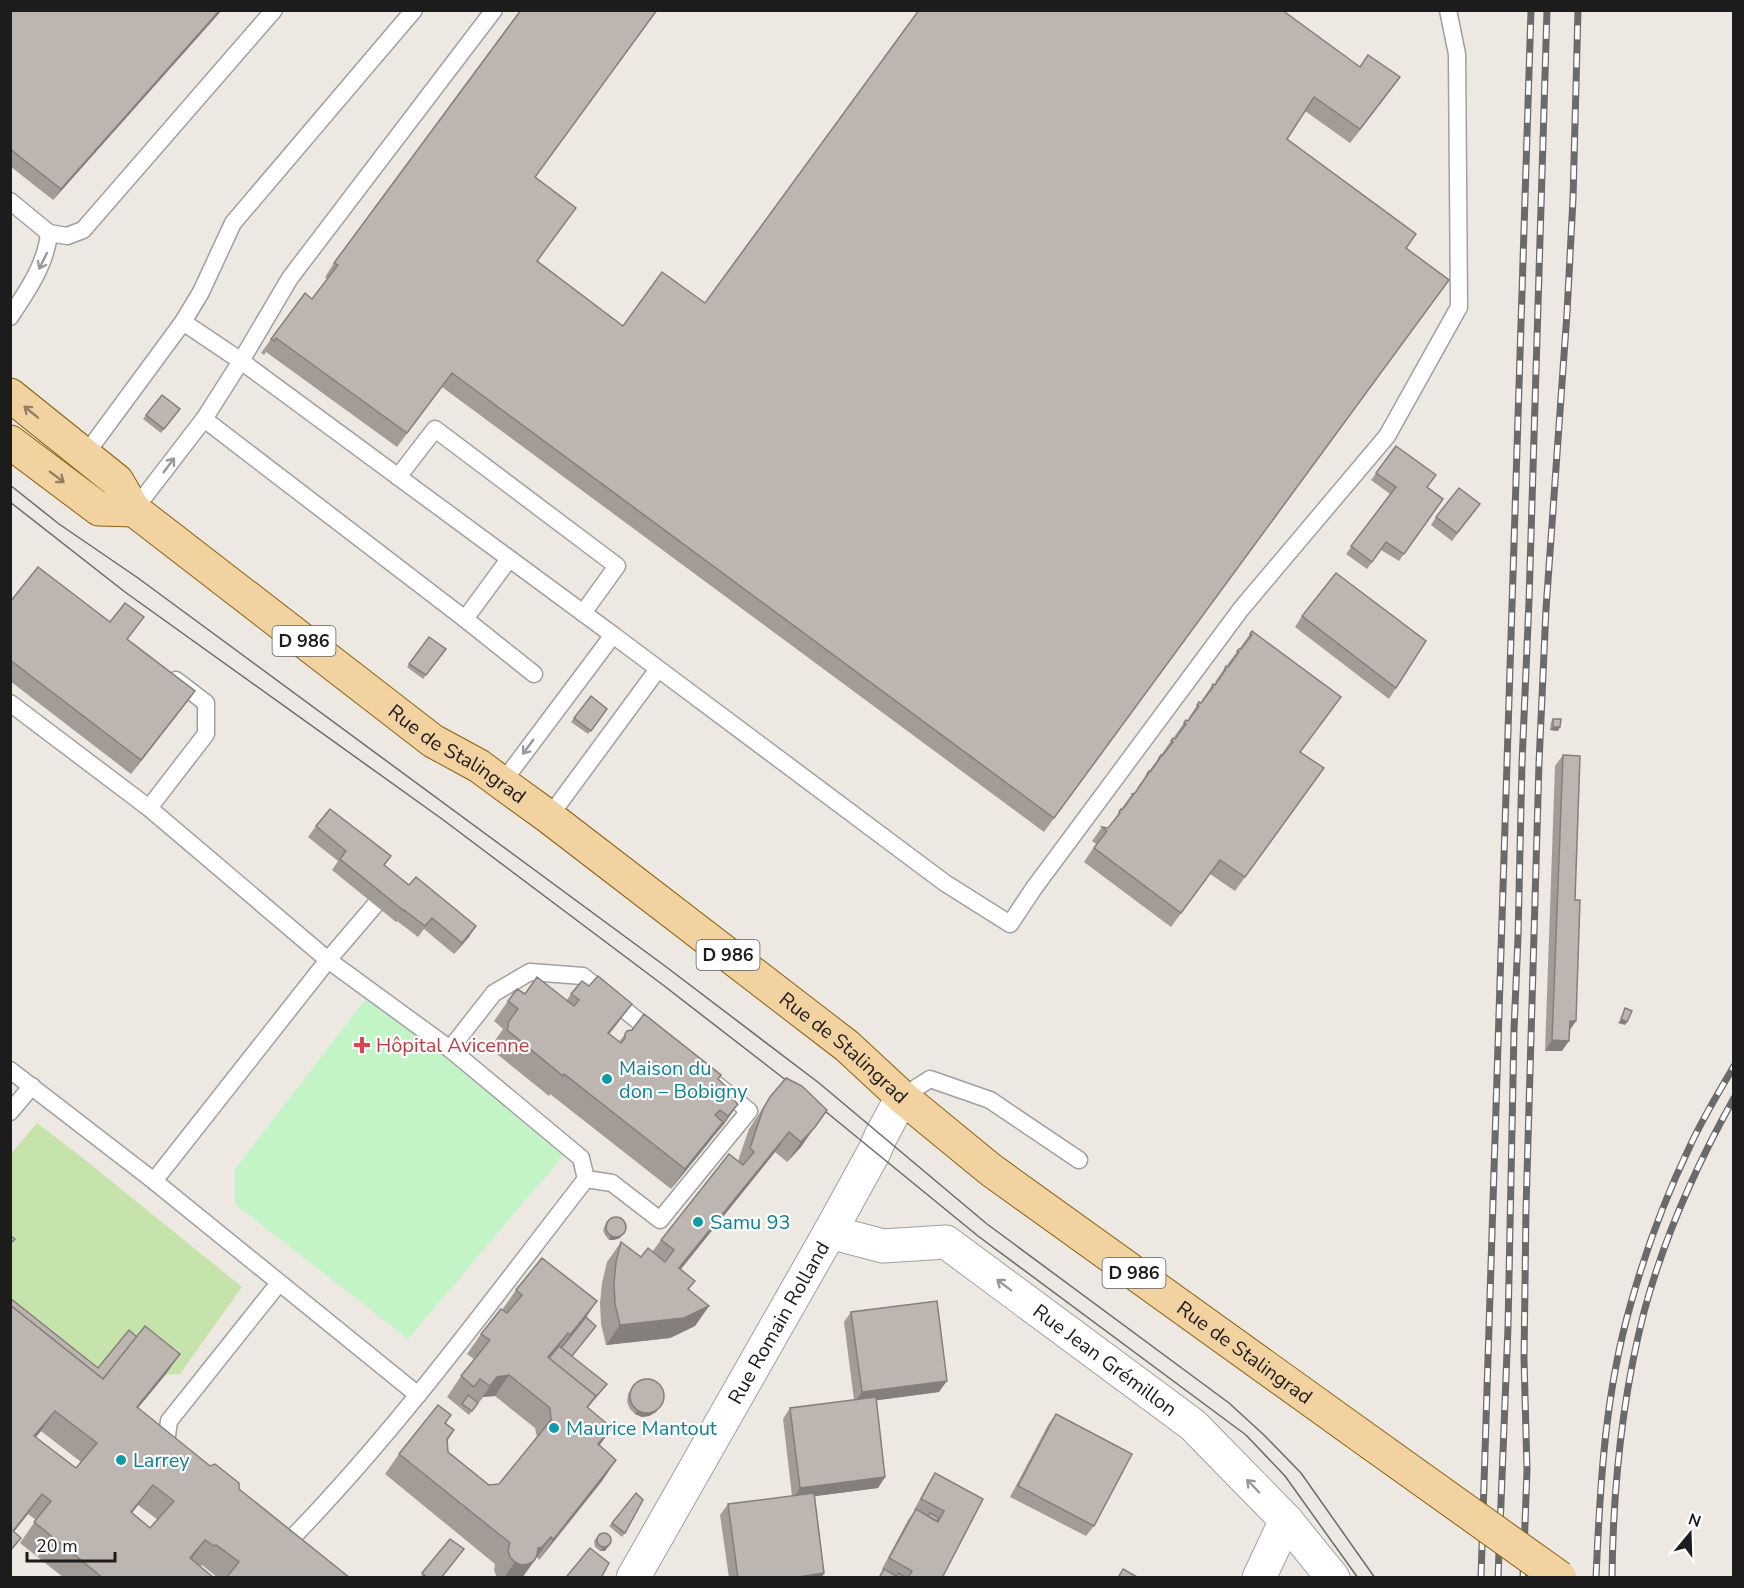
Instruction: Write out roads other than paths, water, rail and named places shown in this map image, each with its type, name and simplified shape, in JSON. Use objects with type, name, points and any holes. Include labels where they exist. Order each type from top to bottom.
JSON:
[{"type":"main road","name":"Rue de Stalingrad","points":[[10,395],[117,481],[134,510],[433,741],[479,766],[549,817],[847,1046],[902,1097],[991,1170],[1560,1578]]},
{"type":"main road","points":[[10,442],[99,509],[134,510]]},
{"type":"street","name":"Rue Romain Rolland","points":[[633,1578],[830,1232],[902,1097]]},
{"type":"street","name":"Rue Jean Grémillon","points":[[830,1232],[883,1246],[946,1242],[1193,1425],[1286,1520],[1333,1578]]},
{"type":"street","points":[[1259,1578],[1286,1520]]},
{"type":"lane","points":[[10,201],[49,233],[67,236],[83,230],[274,10]]},
{"type":"lane","points":[[85,455],[183,322],[201,292],[233,223],[414,10]]},
{"type":"lane","points":[[134,510],[204,419],[290,278],[494,10]]},
{"type":"lane","points":[[183,322],[241,361],[613,635],[945,884],[1010,924],[1034,888],[1240,609],[1387,436],[1460,307],[1457,54],[1448,10]]},
{"type":"lane","points":[[10,317],[32,284],[48,251],[49,233]]},
{"type":"lane","points":[[204,419],[534,674]]},
{"type":"lane","points":[[398,477],[435,429],[617,566],[583,613]]},
{"type":"lane","points":[[465,619],[509,559]]},
{"type":"lane","points":[[502,783],[613,635]]},
{"type":"lane","points":[[149,808],[206,734],[206,703],[160,667]]},
{"type":"lane","points":[[549,817],[658,669]]},
{"type":"lane","points":[[10,703],[149,808],[328,960],[450,1049],[580,1158],[586,1179]]},
{"type":"lane","points":[[154,1181],[328,960],[375,905]]},
{"type":"lane","points":[[450,1049],[494,993],[530,972],[583,976],[749,1111],[660,1220],[612,1182],[586,1179]]},
{"type":"lane","points":[[10,1070],[154,1181],[418,1395]]},
{"type":"lane","points":[[902,1097],[930,1079],[990,1100],[1079,1160]]},
{"type":"lane","points":[[10,1112],[32,1086]]},
{"type":"lane","points":[[308,1552],[286,1535],[326,1503],[418,1395],[586,1179]]},
{"type":"lane","points":[[184,1457],[166,1443],[169,1421],[279,1283]]},
{"type":"tram line","points":[[10,485],[59,524],[138,578],[665,966],[819,1083],[987,1224],[1229,1403],[1301,1473],[1375,1578]]},
{"type":"tram line","points":[[10,502],[125,592],[442,819],[663,985],[809,1098],[978,1236],[1246,1435],[1285,1476],[1358,1578]]},
{"type":"railway","points":[[1481,1578],[1531,10]]},
{"type":"railway","points":[[1498,1578],[1508,1327],[1514,1030],[1547,10]]},
{"type":"railway","points":[[1523,1578],[1527,1470],[1524,1359],[1526,1209],[1539,763],[1546,609],[1573,199],[1578,10]]},
{"type":"railway","points":[[1596,1578],[1605,1439],[1615,1370],[1631,1303],[1657,1223],[1673,1184],[1700,1125],[1734,1066]]},
{"type":"railway","points":[[1612,1578],[1614,1511],[1624,1410],[1644,1312],[1661,1256],[1682,1202],[1734,1098]]},
{"type":"place","name":"Hôpital Avicenne","points":[[362,1045]]},
{"type":"place","name":"Maison du don – Bobigny","points":[[607,1079]]},
{"type":"place","name":"Samu 93","points":[[698,1222]]},
{"type":"place","name":"Maurice Mantout","points":[[554,1428]]},
{"type":"place","name":"Larrey","points":[[121,1460]]}]
